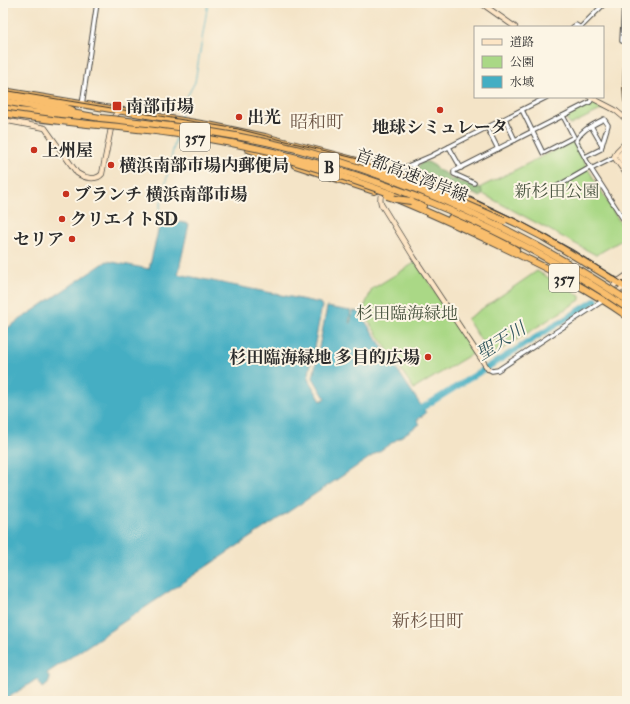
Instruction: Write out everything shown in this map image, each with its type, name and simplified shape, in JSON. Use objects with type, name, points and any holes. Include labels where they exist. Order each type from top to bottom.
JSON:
[{"type":"highway","points":[[627,65],[627,100]]},
{"type":"highway","name":"357","points":[[3,91],[213,126],[265,137],[396,171],[452,193],[498,214],[543,237],[626,287]]},
{"type":"highway","points":[[3,102],[62,106],[87,116]]},
{"type":"highway","points":[[3,102],[57,116],[87,116]]},
{"type":"highway","name":"首都高速湾岸線","points":[[3,102],[71,112],[100,118],[171,126],[244,138],[310,153],[353,166],[440,199],[484,218],[562,260],[627,300]]},
{"type":"highway","name":"357","points":[[3,112],[60,121],[169,133],[224,143],[262,153],[381,193],[455,224],[563,277],[604,300],[627,316]]},
{"type":"highway","name":"首都高速湾岸線","points":[[3,112],[65,122],[170,132],[233,143],[287,155],[340,170],[438,205],[522,246],[596,288],[627,308]]},
{"type":"highway","name":"357","points":[[233,143],[348,179],[411,201],[468,225],[507,244],[524,257]]},
{"type":"highway","name":"B","points":[[353,166],[380,170],[454,198],[566,251]]},
{"type":"street","points":[[82,105],[97,3]]},
{"type":"street","points":[[481,3],[514,26]]},
{"type":"street","points":[[581,26],[605,3]]},
{"type":"street","points":[[624,3],[622,41],[624,41]]},
{"type":"street","points":[[545,98],[450,147],[396,171],[381,193],[380,200],[382,206],[488,370],[498,370],[626,287]]},
{"type":"street","points":[[474,183],[454,174],[454,171],[590,102],[591,98],[612,108],[627,120]]},
{"type":"street","points":[[100,107],[109,112],[113,118]]},
{"type":"street","points":[[522,110],[543,153],[574,137],[563,116]]},
{"type":"street","points":[[3,120],[45,128],[77,173],[95,178],[101,176],[103,172],[113,118],[117,113],[122,111]]},
{"type":"street","points":[[505,119],[515,140]]},
{"type":"street","points":[[585,157],[601,150],[608,125],[604,119],[580,133],[576,141],[591,168],[627,225]]},
{"type":"street","points":[[591,126],[602,145]]},
{"type":"street","points":[[487,127],[498,149]]},
{"type":"street","points":[[627,141],[617,151],[617,156],[627,175]]},
{"type":"street","points":[[450,147],[461,168]]},
{"type":"street","points":[[549,191],[591,168],[617,156],[627,147]]},
{"type":"street","points":[[617,156],[627,168]]},
{"type":"street","points":[[413,177],[413,168],[415,163]]},
{"type":"street","points":[[603,274],[618,278],[627,275]]},
{"type":"street","points":[[604,300],[617,282],[627,275]]},
{"type":"green space","points":[[593,102],[605,108],[570,125],[564,116]]},
{"type":"green space","name":"新杉田公園","points":[[575,140],[588,169],[627,234],[627,237],[596,255],[479,192],[481,187]]},
{"type":"green space","points":[[422,162],[428,162],[435,166],[438,170],[447,174],[451,180],[456,178],[461,183],[463,182],[481,188],[483,195],[481,197],[415,170]]},
{"type":"green space","name":"杉田臨海緑地","points":[[416,262],[475,352],[414,389],[362,312],[372,289]]},
{"type":"green space","points":[[537,271],[580,296],[580,300],[491,356],[467,319]]},
{"type":"water","points":[[161,218],[189,224],[178,274],[320,303],[322,306],[308,379],[321,401],[325,398],[313,378],[327,307],[351,311],[350,324],[353,311],[359,312],[426,413],[417,420],[420,424],[47,673],[50,679],[48,684],[43,688],[37,679],[3,701],[3,331],[107,261],[149,269]]},
{"type":"waterway","points":[[180,118],[183,104],[195,82],[208,3]]},
{"type":"waterway","points":[[158,216],[176,137]]},
{"type":"waterway","name":"聖天川","points":[[422,408],[596,300]]},
{"type":"tram line","points":[[3,90],[238,129],[398,169],[466,195],[520,221],[573,250],[627,285]]},
{"type":"place","name":"南部市場","points":[[117,106]]},
{"type":"place","name":"地球シミュレータ","points":[[440,110]]},
{"type":"place","name":"出光","points":[[239,117]]},
{"type":"place","name":"上州屋","points":[[34,150]]},
{"type":"place","name":"横浜南部市場内郵便局","points":[[111,165]]},
{"type":"place","name":"ブランチ 横浜南部市場","points":[[66,194]]},
{"type":"place","name":"クリエイトSD","points":[[62,219]]},
{"type":"place","name":"セリア","points":[[72,239]]},
{"type":"place","name":"杉田臨海緑地 多目的広場","points":[[428,357]]},
{"type":"district","name":"昭和町","points":[[317,122]]},
{"type":"district","name":"新杉田町","points":[[428,621]]}]
